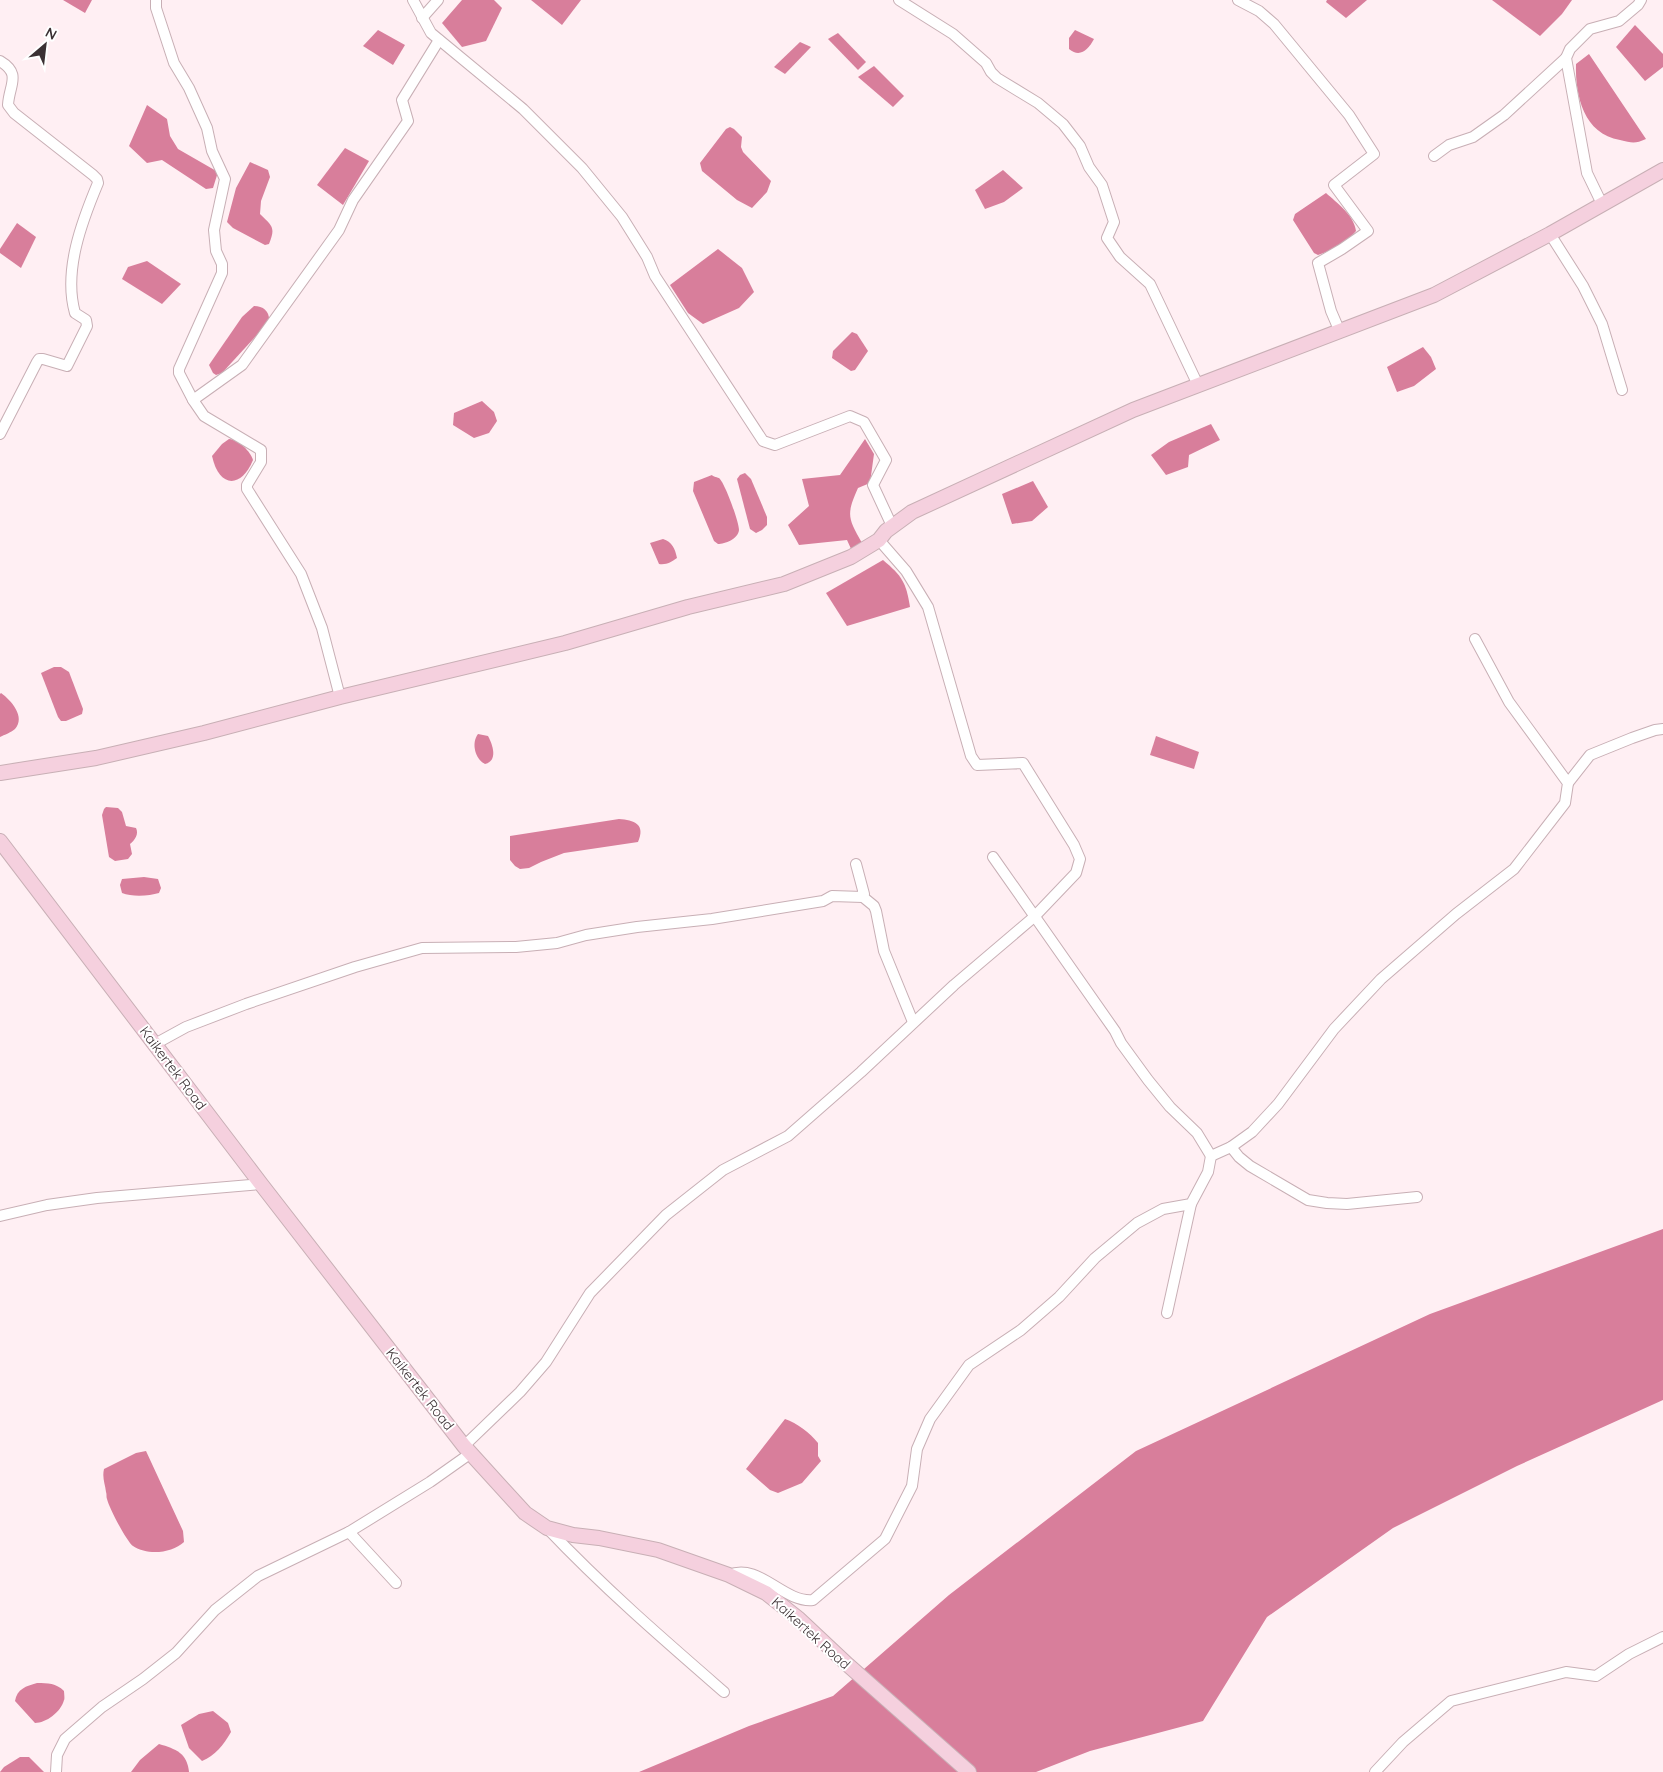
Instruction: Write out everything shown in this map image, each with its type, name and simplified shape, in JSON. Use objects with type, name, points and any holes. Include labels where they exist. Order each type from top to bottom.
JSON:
[{"type":"main road","points":[[0,774],[96,758],[204,732],[565,643],[688,607],[784,584],[851,557],[879,540],[892,526],[912,512],[1133,410],[1434,296],[1550,234],[1663,170]]},
{"type":"main road","name":"Kaikertek Road","points":[[0,841],[46,904],[467,1450],[524,1513],[547,1528],[572,1536],[599,1538],[658,1550],[729,1575],[766,1593],[799,1619],[969,1772]]},
{"type":"street","points":[[156,0],[156,8],[174,63],[189,88],[207,128],[212,150],[225,179],[214,230],[216,251],[222,264],[222,273],[179,368],[179,373],[204,416],[261,450],[260,462],[247,485],[247,489],[301,574],[322,628],[340,697]]},
{"type":"street","points":[[413,0],[431,33],[523,109],[582,168],[622,217],[648,257],[654,276],[763,441],[775,446],[850,416],[864,422],[886,460],[873,484],[892,526]]},
{"type":"street","points":[[422,18],[438,0]]},
{"type":"street","points":[[899,0],[953,34],[986,63],[997,78],[1038,103],[1063,124],[1080,146],[1089,167],[1102,185],[1114,222],[1107,238],[1120,257],[1150,284],[1198,385]]},
{"type":"street","points":[[1238,0],[1259,11],[1274,24],[1350,115],[1374,154],[1334,185],[1368,231],[1318,263],[1331,311],[1340,332]]},
{"type":"street","points":[[1434,156],[1449,145],[1473,137],[1504,115],[1566,58],[1570,49],[1590,29],[1619,21],[1638,6],[1640,0]]},
{"type":"street","points":[[193,400],[242,365],[338,230],[354,200],[408,121],[402,100],[439,40]]},
{"type":"street","points":[[1566,58],[1587,173],[1602,204]]},
{"type":"street","points":[[0,60],[13,73],[14,81],[8,97],[8,105],[14,113],[93,175],[98,183],[80,226],[71,278],[75,313],[86,320],[87,326],[66,366],[39,359],[0,434]]},
{"type":"street","points":[[1550,234],[1583,286],[1602,324],[1622,390]]},
{"type":"street","points":[[56,1772],[57,1755],[65,1738],[102,1706],[144,1679],[176,1653],[215,1610],[258,1576],[349,1532],[430,1482],[467,1450],[546,1362],[590,1293],[666,1215],[723,1170],[788,1136],[1034,916],[1076,873],[1080,859],[1074,845],[1023,763],[977,765],[971,756],[928,607],[906,571],[879,540]]},
{"type":"street","points":[[1475,639],[1508,702],[1568,783]]},
{"type":"street","points":[[1211,1156],[1232,1147],[1252,1132],[1278,1104],[1334,1030],[1381,979],[1456,914],[1514,869],[1565,803],[1568,783],[1590,755],[1632,738],[1663,729]]},
{"type":"street","points":[[993,857],[1110,1023],[1121,1044],[1170,1107],[1198,1133],[1211,1156],[1208,1172],[1191,1204],[1168,1313]]},
{"type":"street","points":[[856,864],[864,894],[863,897]]},
{"type":"street","points":[[155,1044],[186,1027],[246,1004],[355,967],[422,948],[557,943],[586,935],[637,927],[712,919],[823,900],[832,896],[863,897],[874,906],[884,950],[914,1022]]},
{"type":"street","points":[[1232,1147],[1239,1157],[1250,1166],[1308,1200],[1327,1204],[1347,1204],[1418,1197]]},
{"type":"street","points":[[0,1216],[47,1205],[97,1198],[261,1184]]},
{"type":"street","points":[[729,1575],[741,1571],[756,1576],[800,1600],[813,1600],[886,1538],[912,1486],[917,1448],[930,1419],[969,1365],[1021,1330],[1059,1297],[1095,1258],[1138,1223],[1163,1209],[1191,1204]]},
{"type":"street","points":[[547,1528],[603,1585],[724,1692]]},
{"type":"street","points":[[349,1532],[396,1583]]},
{"type":"street","points":[[1375,1772],[1403,1742],[1451,1701],[1566,1672],[1596,1676],[1629,1654],[1663,1637]]},
{"type":"shaded area","points":[[63,0],[92,0],[85,13]]},
{"type":"shaded area","points":[[462,0],[494,0],[502,8],[486,41],[462,47],[442,23]]},
{"type":"shaded area","points":[[531,0],[581,0],[562,25]]},
{"type":"shaded area","points":[[1327,0],[1367,0],[1346,18],[1326,2]]},
{"type":"shaded area","points":[[1492,0],[1572,0],[1562,14],[1540,36]]},
{"type":"shaded area","points":[[1635,25],[1663,54],[1663,67],[1645,81],[1616,47]]},
{"type":"shaded area","points":[[378,30],[405,45],[393,65],[363,46]]},
{"type":"shaded area","points":[[1075,30],[1094,39],[1080,53],[1069,49],[1069,38]]},
{"type":"shaded area","points":[[838,33],[866,62],[858,70],[828,39]]},
{"type":"shaded area","points":[[800,42],[811,47],[785,74],[774,67]]},
{"type":"shaded area","points":[[1589,54],[1646,139],[1639,142],[1620,140],[1598,130],[1590,122],[1580,101],[1576,76],[1576,64]]},
{"type":"shaded area","points":[[874,66],[904,96],[893,107],[858,77]]},
{"type":"shaded area","points":[[147,105],[167,119],[170,136],[178,149],[218,172],[213,188],[206,189],[162,160],[147,163],[129,146]]},
{"type":"shaded area","points":[[730,127],[742,137],[741,147],[743,152],[771,181],[767,192],[752,208],[737,200],[702,171],[700,163],[726,129]]},
{"type":"shaded area","points":[[345,148],[369,161],[343,205],[317,185]]},
{"type":"shaded area","points":[[250,162],[268,170],[270,177],[261,201],[260,214],[272,227],[269,244],[265,245],[233,228],[227,222],[236,188]]},
{"type":"shaded area","points":[[1003,170],[1023,188],[1004,202],[985,209],[975,190]]},
{"type":"shaded area","points":[[1326,193],[1349,215],[1356,231],[1339,245],[1318,255],[1314,253],[1293,220],[1295,214]]},
{"type":"shaded area","points":[[17,223],[36,237],[21,268],[0,253],[0,249]]},
{"type":"shaded area","points":[[718,249],[742,268],[754,292],[739,308],[703,324],[688,313],[670,285]]},
{"type":"shaded area","points":[[147,261],[181,284],[162,304],[122,279],[128,267]]},
{"type":"shaded area","points":[[254,306],[266,310],[269,322],[222,373],[216,375],[209,365],[242,317]]},
{"type":"shaded area","points":[[852,332],[857,334],[868,351],[855,370],[851,371],[832,358],[833,351]]},
{"type":"shaded area","points":[[1423,347],[1431,357],[1436,369],[1414,386],[1397,392],[1387,367]]},
{"type":"shaded area","points":[[482,401],[494,412],[497,421],[489,433],[474,438],[453,425],[454,413]]},
{"type":"shaded area","points":[[1211,424],[1220,440],[1189,455],[1188,467],[1166,475],[1151,455],[1169,442]]},
{"type":"shaded area","points":[[229,439],[237,441],[244,447],[253,460],[243,476],[231,481],[225,479],[220,474],[215,467],[212,456]]},
{"type":"shaded area","points":[[865,439],[874,454],[870,483],[858,488],[850,511],[851,522],[862,543],[852,551],[847,540],[799,545],[788,525],[809,506],[802,479],[840,475]]},
{"type":"shaded area","points":[[745,473],[751,479],[767,517],[767,525],[756,533],[750,529],[737,479]]},
{"type":"shaded area","points":[[712,475],[719,478],[725,487],[739,530],[734,538],[721,544],[714,541],[693,491],[694,482]]},
{"type":"shaded area","points":[[1033,481],[1048,507],[1032,521],[1012,524],[1002,494]]},
{"type":"shaded area","points":[[663,539],[673,546],[677,558],[667,564],[659,564],[650,543]]},
{"type":"shaded area","points":[[883,560],[895,571],[905,585],[910,607],[847,626],[826,593]]},
{"type":"shaded area","points":[[54,667],[61,667],[69,672],[83,709],[82,714],[66,721],[61,721],[58,717],[41,673]]},
{"type":"shaded area","points":[[0,694],[13,704],[19,719],[15,729],[0,737]]},
{"type":"shaded area","points":[[478,734],[488,736],[493,748],[492,760],[485,764],[475,750]]},
{"type":"shaded area","points":[[1156,736],[1199,752],[1194,769],[1150,755]]},
{"type":"shaded area","points":[[106,807],[118,808],[122,812],[126,826],[136,828],[136,837],[130,844],[132,854],[128,859],[115,861],[109,857],[102,815]]},
{"type":"shaded area","points":[[619,819],[629,820],[637,824],[641,831],[638,842],[564,853],[529,868],[520,869],[510,860],[510,836]]},
{"type":"shaded area","points":[[144,877],[158,879],[161,888],[159,893],[140,896],[122,893],[120,885],[122,879]]},
{"type":"shaded area","points":[[1663,1229],[1663,1400],[1517,1466],[1393,1528],[1267,1617],[1203,1721],[1090,1751],[1036,1772],[639,1772],[749,1726],[833,1696],[949,1595],[1136,1451],[1430,1314]]},
{"type":"shaded area","points":[[785,1419],[803,1429],[818,1443],[818,1456],[821,1461],[802,1483],[778,1493],[770,1490],[746,1469]]},
{"type":"shaded area","points":[[146,1451],[183,1531],[184,1542],[167,1551],[146,1551],[133,1546],[118,1524],[107,1498],[103,1478],[104,1469],[136,1453]]},
{"type":"shaded area","points":[[37,1683],[48,1683],[58,1686],[64,1691],[64,1699],[60,1709],[52,1716],[44,1721],[35,1723],[15,1701],[23,1689]]},
{"type":"shaded area","points":[[213,1711],[228,1723],[231,1732],[219,1749],[202,1761],[189,1748],[181,1725],[199,1714]]},
{"type":"shaded area","points":[[159,1744],[180,1753],[186,1760],[189,1772],[131,1772],[140,1760]]},
{"type":"shaded area","points":[[20,1757],[29,1757],[44,1772],[0,1772],[4,1767]]}]
